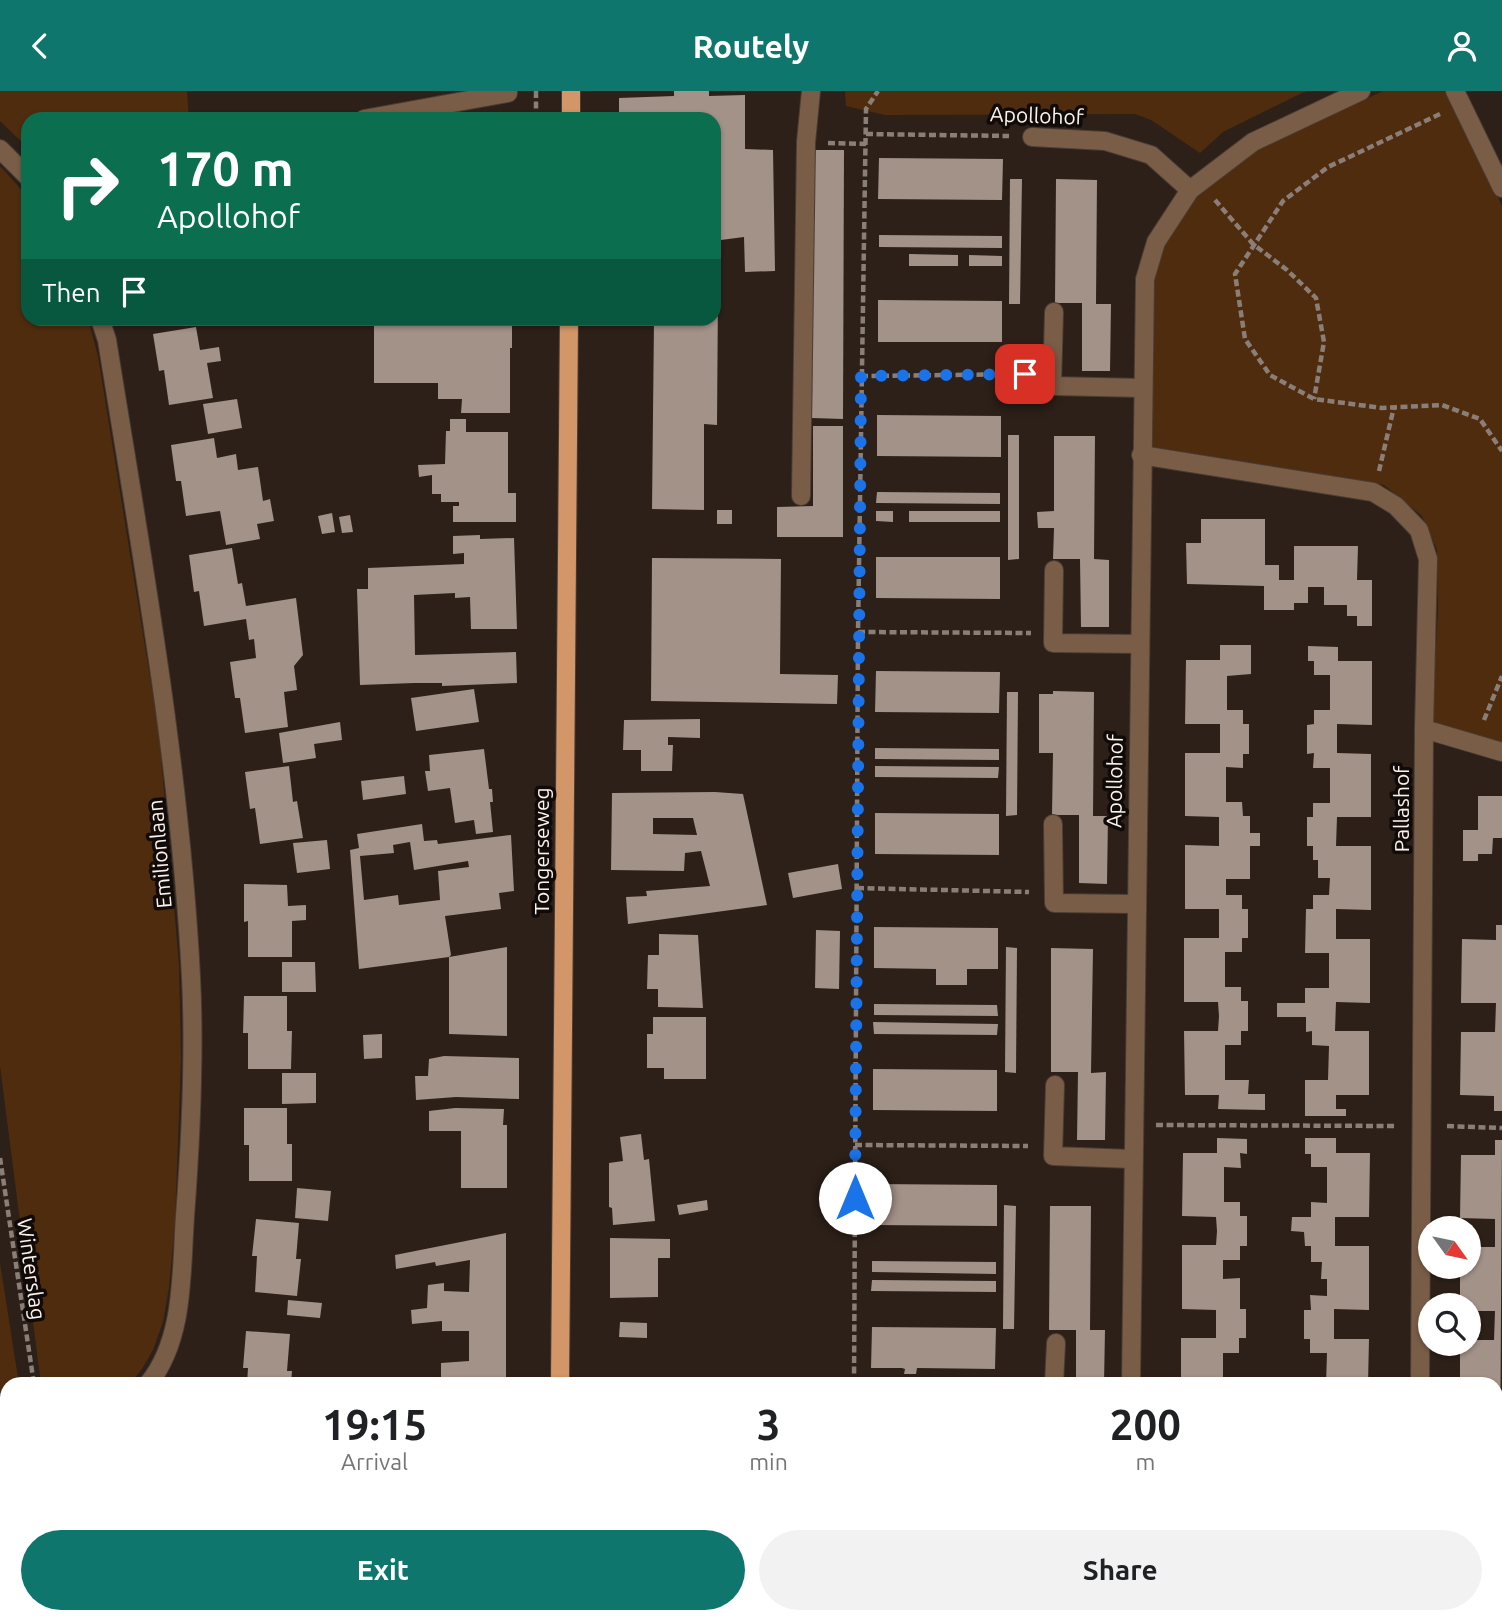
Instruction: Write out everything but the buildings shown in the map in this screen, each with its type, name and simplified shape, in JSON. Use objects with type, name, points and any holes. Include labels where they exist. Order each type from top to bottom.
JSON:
[{"type":"main road","points":[[570,112],[571,91]]},
{"type":"main road","name":"Tongerseweg","points":[[560,1377],[569,326]]},
{"type":"street","points":[[800,496],[806,142],[811,91]]},
{"type":"street","name":"Apollohof","points":[[1131,1377],[1145,279],[1156,242],[1195,186],[1253,142],[1362,91]]},
{"type":"street","points":[[403,112],[508,93]]},
{"type":"street","points":[[1459,97],[1502,188]]},
{"type":"street","name":"Apollohof","points":[[1032,137],[1105,141],[1151,155],[1195,186]]},
{"type":"street","points":[[0,149],[21,170]]},
{"type":"street","points":[[1054,313],[1052,386],[1142,388]]},
{"type":"street","name":"Emilionlaan","points":[[102,326],[109,354],[170,739],[182,839],[191,980],[192,1125],[179,1307],[166,1353],[153,1377]]},
{"type":"street","name":"Pallashof","points":[[1141,455],[1373,492],[1396,506],[1419,530],[1428,559],[1424,729],[1420,1377]]},
{"type":"street","points":[[1054,571],[1053,643],[1139,644]]},
{"type":"street","points":[[1424,729],[1502,752]]},
{"type":"street","points":[[1054,824],[1054,903],[1136,904]]},
{"type":"street","points":[[1055,1085],[1053,1156],[1132,1159]]},
{"type":"street","points":[[1054,1377],[1056,1343]]},
{"type":"path","points":[[536,91],[536,112]]},
{"type":"path","points":[[854,1377],[861,376],[866,109],[878,91]]},
{"type":"path","points":[[1459,97],[1328,167],[1283,201],[1235,274],[1245,339],[1270,375],[1314,399],[1382,408],[1442,405],[1480,419],[1502,451]]},
{"type":"path","name":"Apollohof","points":[[866,134],[1032,137]]},
{"type":"path","points":[[806,142],[866,144]]},
{"type":"path","points":[[1195,186],[1253,244],[1287,270],[1316,298],[1324,342],[1314,399]]},
{"type":"path","points":[[861,376],[1052,373]]},
{"type":"path","points":[[1373,492],[1394,407]]},
{"type":"path","points":[[858,632],[1053,633]]},
{"type":"path","points":[[1475,744],[1502,675]]},
{"type":"path","points":[[857,888],[1054,893]]},
{"type":"path","points":[[1133,1125],[1502,1128]]},
{"type":"path","points":[[855,1145],[1054,1146]]},
{"type":"path","name":"Winterslag","points":[[0,1158],[33,1377]]},
{"type":"shaded area","points":[[0,91],[187,91],[188,112],[21,112],[21,141],[0,121]]},
{"type":"shaded area","points":[[845,91],[1306,91],[1223,132],[1200,153],[1151,120],[1135,114],[885,115],[846,106]]},
{"type":"shaded area","points":[[1383,91],[1448,91],[1502,206],[1502,744],[1431,723],[1438,612],[1437,550],[1422,516],[1384,485],[1149,446],[1152,285],[1165,239],[1197,192],[1259,148]]},
{"type":"shaded area","points":[[0,166],[21,189],[21,326],[90,326],[98,356],[159,733],[179,965],[181,1059],[175,1222],[169,1288],[163,1322],[153,1350],[136,1377],[40,1377],[0,1066]]},
{"type":"shaded area","points":[[0,1263],[18,1377],[0,1377]]},
{"type":"route","points":[[855,1198],[861,376],[1025,374]]}]
